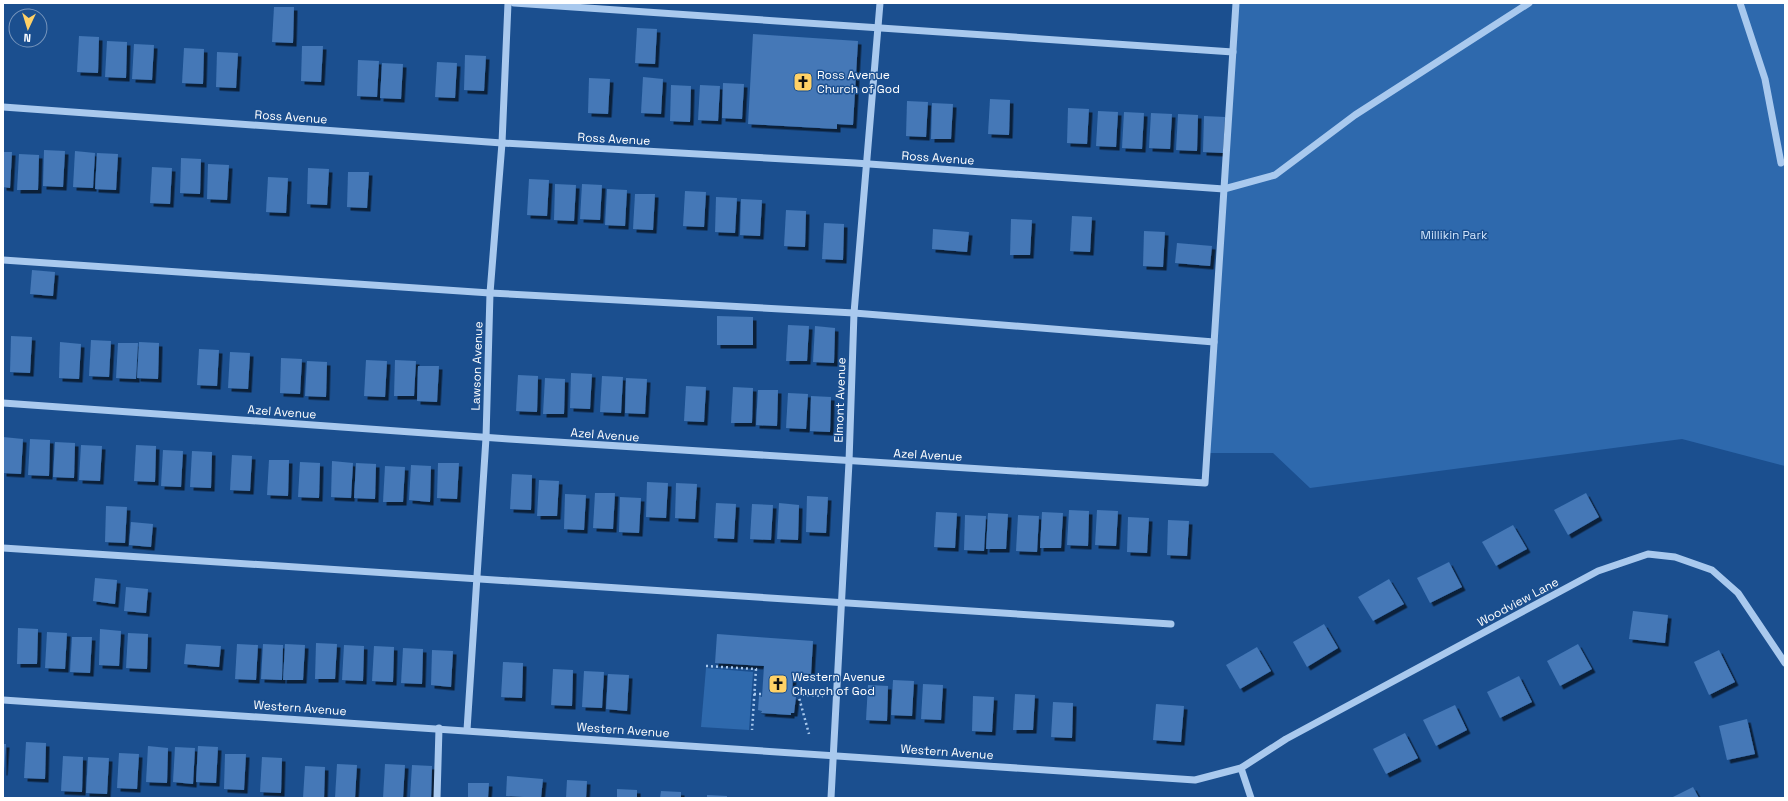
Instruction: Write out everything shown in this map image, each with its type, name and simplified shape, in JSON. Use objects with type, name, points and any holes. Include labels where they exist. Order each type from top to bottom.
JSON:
[{"type":"street","name":"Lawson Avenue","points":[[467,730],[486,438],[490,293],[502,143],[508,3]]},
{"type":"street","points":[[514,3],[1232,52]]},
{"type":"street","name":"Elmont Avenue","points":[[831,798],[849,462],[854,313],[880,3]]},
{"type":"street","points":[[3,260],[490,293],[854,313],[1214,342],[1236,3]]},
{"type":"street","name":"Ross Avenue","points":[[3,107],[502,143],[866,164],[1224,188],[1275,175],[1355,115],[1529,3]]},
{"type":"street","points":[[1739,4],[1765,79],[1781,163]]},
{"type":"street","name":"Azel Avenue","points":[[3,403],[486,438],[849,462],[1205,483],[1214,342]]},
{"type":"street","points":[[3,548],[476,580],[1171,624]]},
{"type":"street","name":"Woodview Lane","points":[[1241,768],[1286,739],[1598,571],[1648,554],[1675,557],[1712,570],[1738,593],[1785,663]]},
{"type":"street","name":"Western Avenue","points":[[3,700],[439,728],[1195,780],[1241,768]]},
{"type":"street","points":[[437,798],[439,728]]},
{"type":"street","points":[[1241,768],[1251,798]]},
{"type":"path","points":[[706,666],[756,669],[752,730]]},
{"type":"path","points":[[754,694],[762,694]]},
{"type":"path","points":[[792,694],[823,696]]},
{"type":"path","points":[[798,694],[809,734]]},
{"type":"green space","name":"Millikin Park","points":[[1236,3],[1785,3],[1785,466],[1682,439],[1310,488],[1273,453],[1207,453]]},
{"type":"green space","points":[[706,668],[753,672],[749,730],[701,727]]},
{"type":"building","points":[[274,7],[294,7],[293,43],[272,42]]},
{"type":"building","points":[[637,28],[657,29],[655,64],[635,63]]},
{"type":"building","name":"Ross Avenue Church of God","points":[[753,34],[858,41],[853,125],[837,124],[837,129],[748,124]]},
{"type":"building","points":[[79,36],[99,37],[98,73],[77,72]]},
{"type":"building","points":[[107,41],[127,42],[126,78],[105,77]]},
{"type":"building","points":[[134,44],[154,45],[152,80],[132,79]]},
{"type":"building","points":[[302,46],[323,46],[321,82],[301,81]]},
{"type":"building","points":[[184,48],[204,49],[203,84],[182,83]]},
{"type":"building","points":[[217,52],[238,53],[236,88],[216,87]]},
{"type":"building","points":[[465,55],[486,56],[484,91],[464,90]]},
{"type":"building","points":[[358,60],[379,61],[377,97],[357,96]]},
{"type":"building","points":[[437,62],[457,63],[455,98],[435,97]]},
{"type":"building","points":[[382,63],[403,64],[401,99],[380,98]]},
{"type":"building","points":[[643,77],[663,79],[661,114],[641,113]]},
{"type":"building","points":[[589,78],[610,79],[608,114],[588,113]]},
{"type":"building","points":[[723,83],[744,84],[742,119],[722,118]]},
{"type":"building","points":[[671,85],[691,86],[690,122],[670,121]]},
{"type":"building","points":[[700,85],[720,86],[718,121],[698,120]]},
{"type":"building","points":[[990,99],[1010,100],[1009,135],[988,134]]},
{"type":"building","points":[[907,101],[928,102],[926,137],[906,136]]},
{"type":"building","points":[[932,103],[953,104],[951,139],[931,139]]},
{"type":"building","points":[[1068,108],[1089,109],[1087,144],[1067,143]]},
{"type":"building","points":[[1098,111],[1118,112],[1116,147],[1096,146]]},
{"type":"building","points":[[1124,112],[1144,113],[1142,149],[1122,148]]},
{"type":"building","points":[[1151,113],[1172,114],[1170,149],[1149,148]]},
{"type":"building","points":[[1178,114],[1198,115],[1197,151],[1176,150]]},
{"type":"building","points":[[1204,116],[1225,117],[1223,153],[1203,152]]},
{"type":"building","points":[[44,150],[65,151],[63,187],[43,186]]},
{"type":"building","points":[[75,151],[95,153],[93,188],[73,187]]},
{"type":"building","points":[[3,152],[12,152],[10,188],[3,187]]},
{"type":"building","points":[[97,153],[118,154],[116,190],[95,189]]},
{"type":"building","points":[[19,154],[39,155],[38,190],[17,190]]},
{"type":"building","points":[[181,158],[201,159],[200,194],[180,193]]},
{"type":"building","points":[[208,164],[229,165],[227,200],[207,199]]},
{"type":"building","points":[[152,167],[172,168],[170,204],[150,203]]},
{"type":"building","points":[[308,168],[329,169],[327,205],[307,204]]},
{"type":"building","points":[[348,172],[369,172],[367,208],[347,207]]},
{"type":"building","points":[[268,177],[288,178],[286,213],[266,212]]},
{"type":"building","points":[[529,179],[549,180],[547,216],[527,215]]},
{"type":"building","points":[[555,184],[576,185],[574,221],[554,220]]},
{"type":"building","points":[[582,184],[602,185],[600,220],[580,219]]},
{"type":"building","points":[[607,189],[627,190],[625,226],[605,225]]},
{"type":"building","points":[[685,191],[706,192],[704,227],[683,226]]},
{"type":"building","points":[[635,194],[655,194],[653,230],[633,229]]},
{"type":"building","points":[[716,197],[737,198],[735,233],[715,232]]},
{"type":"building","points":[[741,199],[762,200],[760,236],[740,235]]},
{"type":"building","points":[[786,210],[806,211],[805,247],[784,246]]},
{"type":"building","points":[[1072,216],[1092,217],[1090,252],[1070,251]]},
{"type":"building","points":[[1011,219],[1032,220],[1030,255],[1010,255]]},
{"type":"building","points":[[824,223],[844,224],[843,260],[822,259]]},
{"type":"building","points":[[933,229],[969,232],[967,252],[932,249]]},
{"type":"building","points":[[1144,231],[1165,232],[1163,267],[1143,266]]},
{"type":"building","points":[[1177,243],[1212,246],[1210,266],[1175,263]]},
{"type":"building","points":[[32,270],[55,272],[53,296],[30,294]]},
{"type":"building","points":[[717,316],[753,317],[753,345],[717,345]]},
{"type":"building","points":[[788,325],[809,326],[807,361],[786,361]]},
{"type":"building","points":[[815,326],[835,328],[834,363],[813,362]]},
{"type":"building","points":[[11,336],[32,337],[30,373],[10,372]]},
{"type":"building","points":[[91,340],[111,341],[109,377],[89,376]]},
{"type":"building","points":[[60,342],[81,344],[79,379],[59,378]]},
{"type":"building","points":[[139,342],[159,343],[158,379],[137,378]]},
{"type":"building","points":[[118,343],[138,343],[136,379],[116,378]]},
{"type":"building","points":[[199,349],[219,350],[217,386],[197,385]]},
{"type":"building","points":[[230,352],[250,353],[248,389],[228,388]]},
{"type":"building","points":[[281,358],[302,359],[300,394],[280,393]]},
{"type":"building","points":[[366,360],[387,361],[385,397],[364,396]]},
{"type":"building","points":[[395,360],[416,361],[414,396],[394,396]]},
{"type":"building","points":[[307,361],[327,362],[326,397],[305,396]]},
{"type":"building","points":[[418,366],[439,366],[437,402],[417,401]]},
{"type":"building","points":[[571,373],[592,374],[590,409],[570,408]]},
{"type":"building","points":[[518,375],[538,376],[537,412],[516,411]]},
{"type":"building","points":[[602,376],[623,377],[621,413],[600,412]]},
{"type":"building","points":[[545,378],[565,379],[564,414],[543,414]]},
{"type":"building","points":[[626,378],[647,379],[645,414],[625,413]]},
{"type":"building","points":[[686,386],[706,387],[704,422],[684,421]]},
{"type":"building","points":[[733,387],[753,388],[752,423],[731,423]]},
{"type":"building","points":[[758,390],[778,390],[777,426],[756,425]]},
{"type":"building","points":[[788,393],[808,394],[806,429],[786,428]]},
{"type":"building","points":[[811,396],[831,397],[830,432],[810,431]]},
{"type":"building","points":[[3,437],[23,439],[21,474],[3,473]]},
{"type":"building","points":[[30,439],[50,440],[49,476],[28,475]]},
{"type":"building","points":[[55,442],[75,443],[74,478],[53,477]]},
{"type":"building","points":[[81,445],[102,446],[100,481],[79,480]]},
{"type":"building","points":[[136,445],[156,446],[155,482],[134,481]]},
{"type":"building","points":[[163,450],[183,451],[181,487],[161,486]]},
{"type":"building","points":[[192,451],[212,452],[211,488],[190,487]]},
{"type":"building","points":[[232,455],[252,456],[250,491],[230,490]]},
{"type":"building","points":[[269,460],[289,460],[288,496],[267,495]]},
{"type":"building","points":[[332,461],[353,463],[351,498],[331,497]]},
{"type":"building","points":[[300,462],[320,463],[319,498],[298,497]]},
{"type":"building","points":[[356,463],[376,464],[375,499],[354,498]]},
{"type":"building","points":[[438,463],[459,463],[457,499],[437,498]]},
{"type":"building","points":[[411,465],[431,466],[430,502],[409,500]]},
{"type":"building","points":[[385,466],[405,467],[403,502],[383,502]]},
{"type":"building","points":[[512,474],[532,475],[531,510],[510,509]]},
{"type":"building","points":[[539,480],[559,481],[557,516],[537,516]]},
{"type":"building","points":[[647,482],[668,483],[666,518],[646,517]]},
{"type":"building","points":[[676,483],[697,484],[695,519],[675,518]]},
{"type":"building","points":[[595,493],[615,493],[613,529],[593,528]]},
{"type":"building","points":[[1586,493],[1599,517],[1568,535],[1554,510]]},
{"type":"building","points":[[565,494],[586,495],[584,530],[564,529]]},
{"type":"building","points":[[807,496],[828,497],[826,533],[806,532]]},
{"type":"building","points":[[620,497],[641,498],[639,533],[619,532]]},
{"type":"building","points":[[716,503],[736,504],[734,539],[714,538]]},
{"type":"building","points":[[779,503],[799,505],[798,540],[777,539]]},
{"type":"building","points":[[752,504],[773,505],[771,540],[750,539]]},
{"type":"building","points":[[106,506],[127,507],[125,543],[105,542]]},
{"type":"building","points":[[1069,510],[1089,511],[1088,546],[1067,545]]},
{"type":"building","points":[[1097,510],[1118,511],[1116,546],[1095,545]]},
{"type":"building","points":[[936,512],[957,513],[955,548],[934,547]]},
{"type":"building","points":[[1042,512],[1063,513],[1061,548],[1040,548]]},
{"type":"building","points":[[988,513],[1008,514],[1006,549],[986,549]]},
{"type":"building","points":[[965,515],[986,516],[984,551],[964,550]]},
{"type":"building","points":[[1018,515],[1039,516],[1037,552],[1016,551]]},
{"type":"building","points":[[1128,517],[1149,518],[1147,553],[1127,552]]},
{"type":"building","points":[[1168,520],[1189,521],[1187,556],[1167,555]]},
{"type":"building","points":[[131,522],[153,524],[151,547],[129,545]]},
{"type":"building","points":[[1513,525],[1527,549],[1496,566],[1482,542]]},
{"type":"building","points":[[1449,562],[1462,587],[1430,603],[1417,578]]},
{"type":"building","points":[[95,578],[117,580],[115,604],[93,601]]},
{"type":"building","points":[[1389,579],[1404,604],[1373,621],[1358,597]]},
{"type":"building","points":[[126,587],[148,589],[146,613],[124,611]]},
{"type":"building","points":[[1633,611],[1668,615],[1665,643],[1629,639]]},
{"type":"building","points":[[1324,624],[1338,648],[1307,667],[1293,642]]},
{"type":"building","points":[[18,628],[38,629],[37,664],[17,664]]},
{"type":"building","points":[[100,629],[121,631],[119,666],[99,665]]},
{"type":"building","points":[[47,632],[67,633],[65,669],[45,668]]},
{"type":"building","points":[[128,633],[148,634],[147,669],[126,668]]},
{"type":"building","name":"Western Avenue Church of God","points":[[717,634],[813,641],[811,674],[793,673],[792,696],[796,697],[794,713],[791,713],[791,715],[761,713],[762,711],[758,710],[759,696],[762,697],[764,666],[715,663]]},
{"type":"building","points":[[72,637],[92,637],[90,673],[70,672]]},
{"type":"building","points":[[316,643],[337,644],[335,679],[315,679]]},
{"type":"building","points":[[186,644],[221,646],[219,667],[184,664]]},
{"type":"building","points":[[237,644],[258,645],[256,680],[235,679]]},
{"type":"building","points":[[263,644],[283,645],[282,680],[261,679]]},
{"type":"building","points":[[285,644],[305,645],[303,680],[283,680]]},
{"type":"building","points":[[1578,644],[1592,669],[1560,686],[1547,661]]},
{"type":"building","points":[[344,645],[364,646],[363,681],[342,680]]},
{"type":"building","points":[[374,646],[394,647],[393,682],[372,681]]},
{"type":"building","points":[[1257,647],[1271,671],[1240,689],[1226,665]]},
{"type":"building","points":[[403,648],[423,649],[422,684],[401,683]]},
{"type":"building","points":[[432,650],[453,651],[451,687],[431,685]]},
{"type":"building","points":[[1719,650],[1735,682],[1709,695],[1694,662]]},
{"type":"building","points":[[503,662],[523,663],[522,698],[501,697]]},
{"type":"building","points":[[553,669],[573,670],[572,706],[551,705]]},
{"type":"building","points":[[584,671],[604,672],[602,708],[582,707]]},
{"type":"building","points":[[608,674],[629,675],[627,711],[606,709]]},
{"type":"building","points":[[1519,676],[1532,702],[1500,718],[1487,692]]},
{"type":"building","points":[[893,680],[914,681],[912,716],[891,715]]},
{"type":"building","points":[[923,684],[943,685],[941,720],[921,719]]},
{"type":"building","points":[[868,685],[888,686],[887,721],[866,720]]},
{"type":"building","points":[[1015,694],[1035,695],[1033,730],[1013,730]]},
{"type":"building","points":[[973,696],[994,697],[992,732],[972,731]]},
{"type":"building","points":[[1053,702],[1073,703],[1072,738],[1051,737]]},
{"type":"building","points":[[1156,704],[1184,706],[1181,742],[1153,740]]},
{"type":"building","points":[[1455,705],[1467,730],[1436,746],[1423,720]]},
{"type":"building","points":[[1747,719],[1755,754],[1727,760],[1719,726]]},
{"type":"building","points":[[1405,733],[1418,758],[1386,774],[1373,749]]},
{"type":"building","points":[[26,742],[46,743],[45,779],[24,778]]},
{"type":"building","points":[[3,744],[6,744],[4,772],[3,772]]},
{"type":"building","points":[[148,746],[168,748],[167,783],[146,782]]},
{"type":"building","points":[[198,746],[218,747],[216,783],[196,782]]},
{"type":"building","points":[[175,747],[195,748],[193,784],[173,782]]},
{"type":"building","points":[[119,753],[139,754],[137,789],[117,788]]},
{"type":"building","points":[[225,754],[246,754],[244,790],[224,789]]},
{"type":"building","points":[[63,756],[83,757],[82,792],[61,791]]},
{"type":"building","points":[[88,757],[109,758],[107,794],[86,793]]},
{"type":"building","points":[[262,757],[282,758],[281,793],[260,792]]},
{"type":"building","points":[[337,764],[357,765],[355,798],[335,798]]},
{"type":"building","points":[[385,764],[405,765],[403,798],[383,798]]},
{"type":"building","points":[[412,765],[432,766],[431,798],[410,798]]},
{"type":"building","points":[[305,766],[325,767],[324,798],[303,798]]},
{"type":"building","points":[[507,776],[543,779],[541,798],[506,796]]},
{"type":"building","points":[[567,780],[587,781],[586,798],[566,798]]},
{"type":"building","points":[[468,783],[489,783],[488,798],[468,798]]},
{"type":"building","points":[[1693,787],[1699,798],[1671,798]]},
{"type":"building","points":[[617,789],[637,790],[637,798],[617,798]]},
{"type":"building","points":[[661,791],[681,792],[681,798],[660,798]]},
{"type":"building","points":[[707,795],[727,796],[727,798],[707,798]]},
{"type":"place","name":"Ross Avenue Church of God","points":[[803,82]]},
{"type":"place","name":"Western Avenue Church of God","points":[[778,684]]}]
